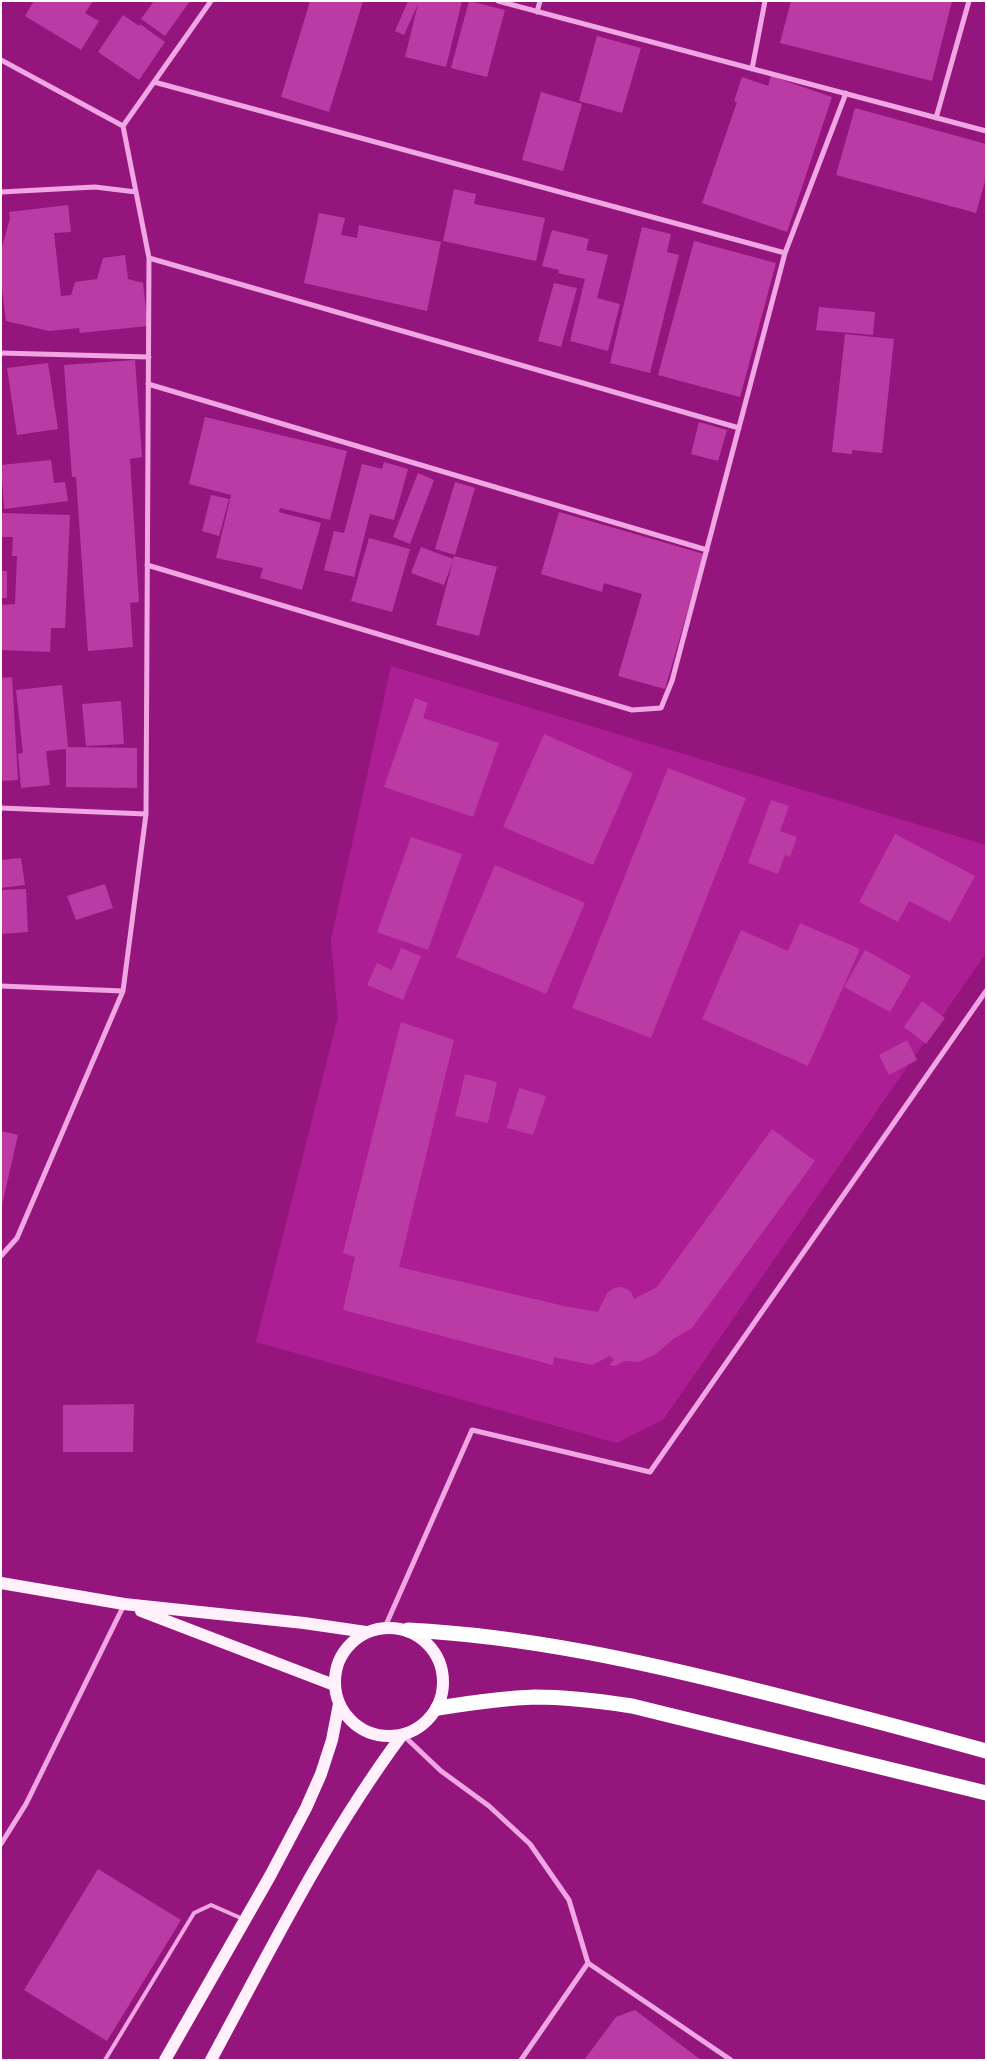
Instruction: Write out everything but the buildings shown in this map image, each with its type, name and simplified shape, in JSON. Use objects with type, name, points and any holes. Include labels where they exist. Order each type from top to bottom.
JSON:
[{"type":"highway","points":[[408,1630],[485,1636],[636,1662],[872,1719],[986,1751]]},
{"type":"highway","points":[[438,1708],[486,1701],[535,1697],[583,1699],[632,1706],[986,1793]]},
{"type":"main road","points":[[1,1583],[124,1604],[304,1623],[366,1632]]},
{"type":"main road","points":[[124,1604],[334,1685]]},
{"type":"main road","points":[[211,2060],[322,1854],[368,1781],[402,1735],[423,1724],[438,1708],[444,1685],[440,1662],[427,1643],[408,1630],[385,1627],[366,1632],[349,1645],[338,1664],[334,1685],[339,1704],[355,1724],[377,1735],[402,1735]]},
{"type":"main road","points":[[165,2060],[302,1816],[321,1774],[332,1740],[339,1704]]},
{"type":"street","points":[[1,1256],[17,1238],[123,991],[146,814],[149,258],[123,126],[211,1]]},
{"type":"street","points":[[498,1],[986,131]]},
{"type":"street","points":[[537,12],[540,1]]},
{"type":"street","points":[[752,69],[765,1]]},
{"type":"street","points":[[936,118],[969,1]]},
{"type":"street","points":[[1,60],[123,126]]},
{"type":"street","points":[[154,82],[785,253]]},
{"type":"street","points":[[147,565],[632,710],[660,708],[672,681],[785,253],[846,94]]},
{"type":"street","points":[[1,192],[95,187],[136,192]]},
{"type":"street","points":[[149,258],[739,428]]},
{"type":"street","points":[[1,353],[148,357]]},
{"type":"street","points":[[148,384],[707,550]]},
{"type":"street","points":[[1,808],[146,814]]},
{"type":"street","points":[[1,986],[123,991]]},
{"type":"street","points":[[385,1627],[472,1430],[650,1472],[986,990]]},
{"type":"street","points":[[1,1844],[26,1804],[124,1604]]},
{"type":"street","points":[[402,1735],[440,1771],[489,1806],[530,1844],[569,1900],[588,1963],[731,2060]]},
{"type":"street","points":[[521,2060],[588,1963]]},
{"type":"lane","points":[[105,2060],[194,1913],[211,1905],[245,1920]]},
{"type":"shaded area","points":[[391,666],[986,845],[986,953],[663,1420],[617,1443],[256,1342],[338,1017],[331,940]]}]
